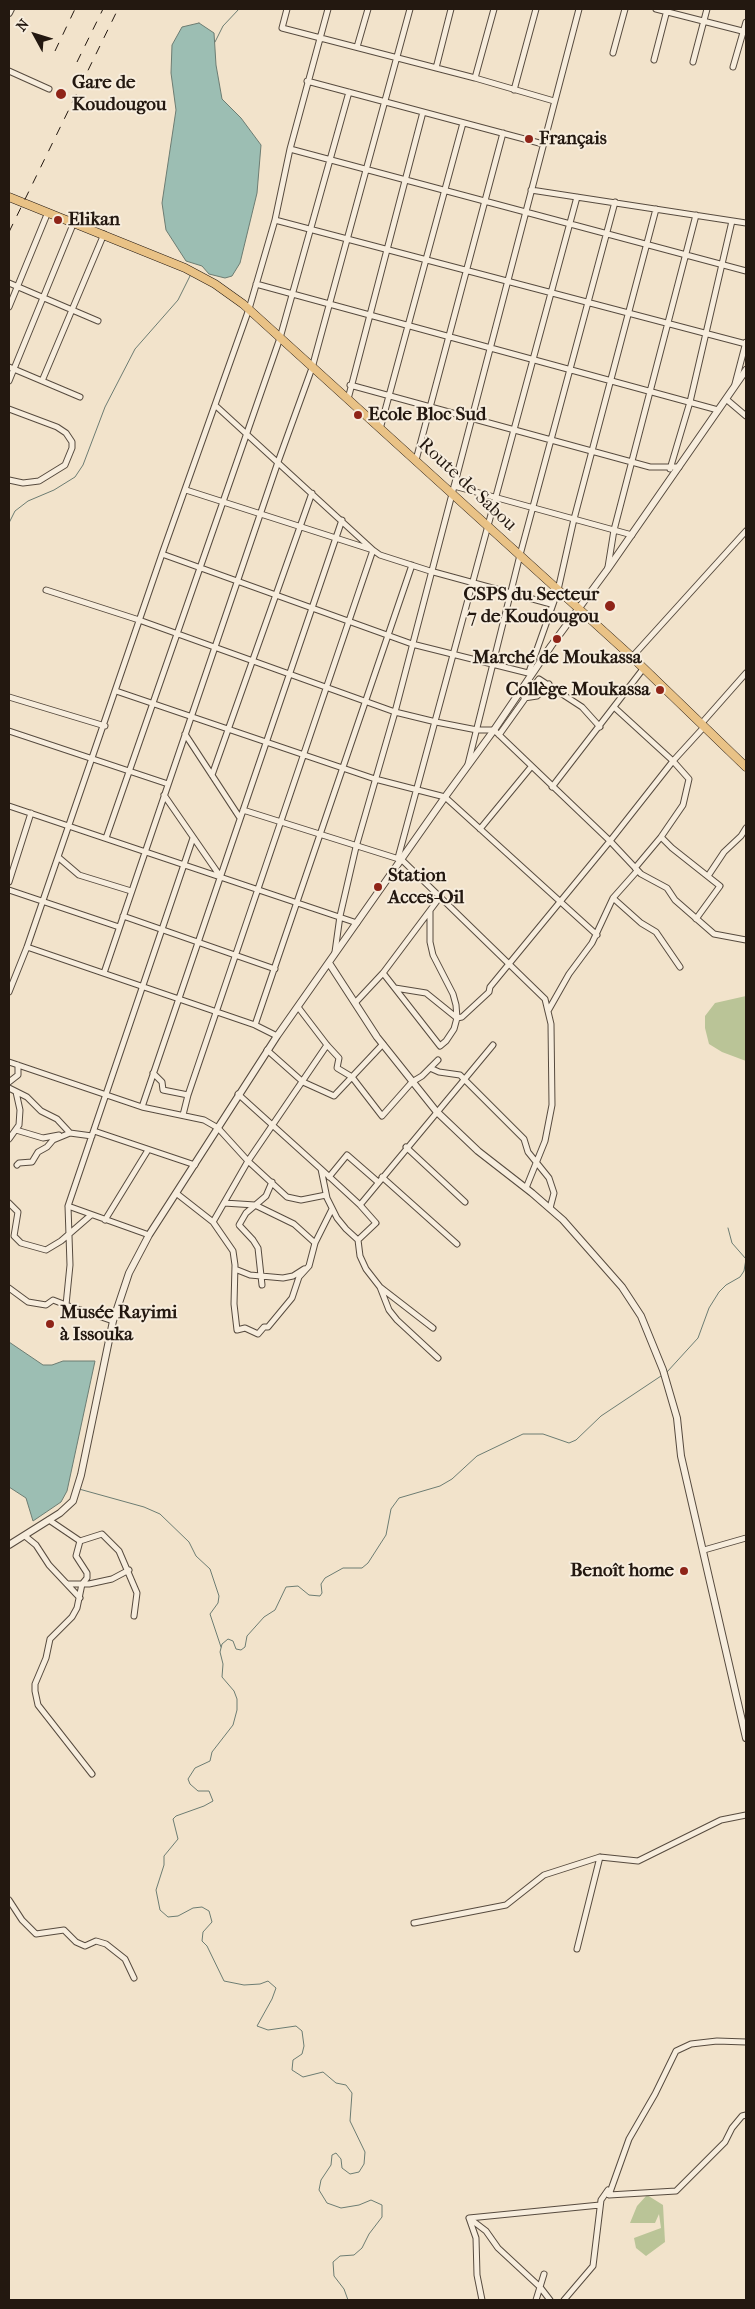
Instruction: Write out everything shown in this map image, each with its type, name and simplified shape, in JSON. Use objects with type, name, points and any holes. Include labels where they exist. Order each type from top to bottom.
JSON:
[{"type":"main road","name":"Route de Sabou","points":[[9,197],[185,268],[220,288],[249,310],[380,429],[452,489],[488,526],[632,657],[746,766]]},
{"type":"street","points":[[9,13],[11,9]]},
{"type":"street","points":[[287,9],[282,28],[475,78],[554,102]]},
{"type":"street","points":[[9,992],[27,947],[105,726],[139,620],[249,310],[275,220],[290,149],[328,9]]},
{"type":"street","points":[[357,47],[368,9]]},
{"type":"street","points":[[104,973],[214,647],[312,368],[410,9]]},
{"type":"street","points":[[436,68],[452,9]]},
{"type":"street","points":[[475,78],[494,9]]},
{"type":"street","points":[[514,90],[536,9]]},
{"type":"street","points":[[335,953],[340,916],[356,847],[394,712],[579,9]]},
{"type":"street","points":[[613,52],[625,9]]},
{"type":"street","points":[[656,9],[667,10],[745,32]]},
{"type":"street","points":[[692,62],[707,9]]},
{"type":"street","points":[[654,60],[667,10]]},
{"type":"street","points":[[733,67],[745,32],[746,22]]},
{"type":"street","points":[[9,71],[49,89]]},
{"type":"street","points":[[308,81],[543,144]]},
{"type":"street","points":[[106,838],[280,338],[349,92]]},
{"type":"street","points":[[348,399],[350,385],[423,112]]},
{"type":"street","points":[[380,429],[463,123]]},
{"type":"street","points":[[416,460],[503,133]]},
{"type":"street","points":[[290,149],[746,271]]},
{"type":"street","points":[[531,190],[746,223]]},
{"type":"street","points":[[400,859],[577,197]]},
{"type":"street","points":[[467,767],[520,555],[615,202]]},
{"type":"street","points":[[531,673],[551,604],[558,590],[574,519],[656,209]]},
{"type":"street","points":[[9,307],[48,212]]},
{"type":"street","points":[[607,570],[614,530],[696,215]]},
{"type":"street","points":[[275,220],[746,343],[734,387]]},
{"type":"street","points":[[670,469],[690,402],[732,221]]},
{"type":"street","points":[[9,381],[11,368],[43,298],[74,222]]},
{"type":"street","points":[[42,381],[104,234]]},
{"type":"street","points":[[9,283],[98,321]]},
{"type":"street","points":[[256,284],[718,410]]},
{"type":"street","points":[[11,368],[80,397]]},
{"type":"street","points":[[496,733],[531,673],[632,535],[746,370]]},
{"type":"street","points":[[350,385],[650,467],[670,469],[679,467]]},
{"type":"street","points":[[726,398],[746,416]]},
{"type":"street","points":[[216,406],[380,555],[510,594],[551,604]]},
{"type":"street","points":[[9,409],[58,427],[66,433],[72,442],[72,448],[65,464],[39,481],[23,483],[9,480]]},
{"type":"street","points":[[452,489],[496,498],[632,535]]},
{"type":"street","points":[[186,490],[373,550]]},
{"type":"street","points":[[212,775],[312,493]]},
{"type":"street","points":[[142,1107],[342,520]]},
{"type":"street","points":[[632,657],[746,531]]},
{"type":"street","points":[[183,1115],[188,1095],[373,550]]},
{"type":"street","points":[[162,554],[412,644],[531,673]]},
{"type":"street","points":[[255,1025],[412,565]]},
{"type":"street","points":[[46,590],[139,620],[394,712],[496,733],[610,841],[636,870],[649,880],[667,888],[675,900],[714,934],[746,940]]},
{"type":"street","points":[[552,787],[615,708],[643,669]]},
{"type":"street","points":[[457,1018],[462,1017],[484,997],[746,673]]},
{"type":"street","points":[[9,1545],[68,1507],[76,1494],[113,1321],[129,1273],[149,1235],[277,1036],[444,797],[539,679],[582,708],[600,727]]},
{"type":"street","points":[[524,698],[537,696],[549,684]]},
{"type":"street","points":[[116,691],[375,779],[444,797],[597,935]]},
{"type":"street","points":[[9,697],[105,726]]},
{"type":"street","points":[[548,1011],[556,994],[597,935],[613,898],[661,837],[683,805],[689,779],[673,761],[615,708]]},
{"type":"street","points":[[9,731],[168,784]]},
{"type":"street","points":[[185,734],[240,818]]},
{"type":"street","points":[[480,829],[531,767]]},
{"type":"street","points":[[164,795],[220,876]]},
{"type":"street","points":[[9,806],[357,923]]},
{"type":"street","points":[[243,810],[356,847],[400,859],[545,999],[551,1024],[552,1105],[549,1126],[526,1188]]},
{"type":"street","points":[[9,882],[31,813]]},
{"type":"street","points":[[708,876],[724,852],[741,836],[746,828]]},
{"type":"street","points":[[661,837],[720,886],[696,919]]},
{"type":"street","points":[[66,1305],[70,1265],[68,1206],[193,838]]},
{"type":"street","points":[[58,857],[79,875],[131,891]]},
{"type":"street","points":[[9,890],[119,927]]},
{"type":"street","points":[[354,1003],[383,973],[440,898]]},
{"type":"street","points":[[613,898],[641,923],[656,932],[680,967]]},
{"type":"street","points":[[383,973],[440,1046],[446,1041],[454,1030],[457,1018],[453,994],[433,955],[430,942],[430,912]]},
{"type":"street","points":[[123,916],[274,968]]},
{"type":"street","points":[[27,947],[255,1025],[277,1036]]},
{"type":"street","points":[[328,963],[383,1044],[436,1111],[478,1151],[550,1208],[601,1262],[634,1305],[649,1331],[663,1370],[676,1418],[681,1456],[746,1734]]},
{"type":"street","points":[[395,988],[426,993],[457,1018]]},
{"type":"street","points":[[298,1007],[339,1058],[337,1068],[352,1077],[382,1116],[412,1082],[422,1076],[438,1060]]},
{"type":"street","points":[[268,1050],[302,1082],[334,1096],[383,1044]]},
{"type":"street","points":[[213,1222],[248,1161],[327,1045]]},
{"type":"street","points":[[360,1205],[406,1147],[493,1045]]},
{"type":"street","points":[[9,1062],[142,1107],[204,1120],[218,1128],[248,1161],[287,1197],[301,1200],[315,1199],[326,1195]]},
{"type":"street","points":[[9,1082],[18,1075],[18,1065]]},
{"type":"street","points":[[430,1068],[439,1072],[460,1075],[464,1078],[524,1139],[528,1152],[549,1178],[554,1193],[550,1208]]},
{"type":"street","points":[[153,1073],[162,1082],[163,1090],[188,1095]]},
{"type":"street","points":[[9,1088],[27,1097],[42,1111],[57,1119],[70,1133]]},
{"type":"street","points":[[9,1139],[19,1125],[20,1110],[16,1092]]},
{"type":"street","points":[[238,1094],[272,1127],[360,1205],[376,1223],[358,1240]]},
{"type":"street","points":[[16,1130],[43,1138],[70,1133],[93,1133],[194,1164]]},
{"type":"street","points":[[17,1166],[19,1163],[32,1162],[38,1152],[47,1147],[53,1140],[70,1133]]},
{"type":"street","points":[[406,1147],[465,1202]]},
{"type":"street","points":[[105,1220],[148,1150]]},
{"type":"street","points":[[329,1177],[347,1155],[378,1182]]},
{"type":"street","points":[[321,1170],[326,1195],[332,1209],[346,1230],[358,1240],[360,1256],[366,1269],[380,1287],[393,1315],[438,1358]]},
{"type":"street","points":[[382,1177],[457,1244]]},
{"type":"street","points":[[262,1285],[258,1248],[239,1225],[246,1213],[257,1206],[266,1196],[272,1182]]},
{"type":"street","points":[[176,1193],[213,1222],[233,1252],[235,1269],[234,1304],[237,1330],[245,1328],[258,1334],[264,1327],[268,1327],[292,1298],[299,1277],[309,1266],[315,1243],[332,1209]]},
{"type":"street","points":[[9,1203],[18,1212],[14,1236],[21,1243],[46,1250],[54,1247],[91,1215]]},
{"type":"street","points":[[224,1203],[257,1206],[294,1224],[315,1243]]},
{"type":"street","points":[[68,1206],[149,1235]]},
{"type":"street","points":[[235,1269],[250,1275],[283,1278],[293,1276],[309,1266]]},
{"type":"street","points":[[380,1287],[433,1328]]},
{"type":"street","points":[[9,1288],[28,1302],[46,1305],[54,1300],[113,1321]]},
{"type":"street","points":[[49,1520],[80,1541]]},
{"type":"street","points":[[80,1541],[102,1534],[119,1551],[137,1593],[134,1616]]},
{"type":"street","points":[[25,1536],[36,1545],[49,1566],[80,1598]]},
{"type":"street","points":[[704,1550],[746,1538]]},
{"type":"street","points":[[80,1541],[76,1556],[87,1573],[87,1578],[82,1584],[80,1598],[72,1617],[50,1640],[46,1658],[35,1684],[35,1691],[38,1705],[92,1774]]},
{"type":"street","points":[[68,1584],[112,1580],[128,1570]]},
{"type":"street","points":[[414,1923],[506,1905],[544,1875],[600,1857],[638,1861],[721,1820],[746,1815]]},
{"type":"street","points":[[577,1948],[600,1857]]},
{"type":"street","points":[[9,1900],[22,1920],[36,1934],[64,1930],[76,1942],[85,1946],[96,1941],[106,1944],[125,1959],[134,1978]]},
{"type":"street","points":[[746,2042],[691,2044],[676,2051],[655,2094],[629,2139],[609,2195],[676,2191],[725,2142],[732,2128],[742,2116],[746,2115]]},
{"type":"street","points":[[564,2300],[593,2266],[601,2200],[610,2188]]},
{"type":"street","points":[[470,2218],[600,2205]]},
{"type":"street","points":[[470,2218],[486,2231],[498,2248],[540,2287],[550,2300]]},
{"type":"street","points":[[470,2218],[476,2238],[477,2275],[482,2300]]},
{"type":"street","points":[[536,2300],[544,2274]]},
{"type":"green space","points":[[746,996],[746,1061],[722,1052],[709,1044],[705,1028],[705,1016],[715,1003]]},
{"type":"green space","points":[[647,2195],[663,2205],[665,2242],[646,2256],[636,2248],[634,2238],[661,2228],[659,2214],[655,2223],[630,2223],[637,2206]]},
{"type":"water","points":[[199,23],[214,33],[216,65],[222,99],[241,118],[261,145],[257,193],[240,263],[232,276],[225,278],[209,274],[202,266],[186,261],[166,230],[162,203],[176,110],[171,73],[172,45],[182,27]]},
{"type":"water","points":[[9,1342],[43,1365],[52,1365],[63,1361],[95,1361],[67,1491],[61,1502],[33,1521],[26,1498],[9,1487]]},
{"type":"waterway","points":[[215,42],[223,26],[239,9]]},
{"type":"waterway","points":[[9,523],[15,511],[28,501],[54,490],[75,477],[83,465],[105,407],[135,349],[178,300],[191,274]]},
{"type":"waterway","points":[[667,1372],[698,1338],[709,1308],[719,1292],[726,1285],[740,1277],[744,1271],[746,1259],[732,1243],[728,1228]]},
{"type":"waterway","points":[[348,2300],[344,2289],[334,2276],[333,2262],[340,2256],[354,2255],[362,2248],[369,2234],[382,2217],[382,2205],[371,2200],[359,2205],[341,2208],[327,2203],[319,2190],[321,2180],[331,2165],[332,2155],[336,2153],[341,2159],[342,2168],[350,2174],[359,2172],[364,2164],[365,2152],[350,2121],[352,2093],[346,2085],[336,2083],[323,2072],[303,2077],[292,2070],[293,2060],[302,2054],[304,2046],[302,2031],[296,2026],[268,2030],[257,2026],[276,1988],[268,1981],[260,1984],[244,1985],[224,1981],[207,1946],[202,1941],[203,1932],[212,1922],[209,1911],[202,1907],[193,1908],[178,1916],[168,1917],[160,1910],[156,1890],[164,1865],[164,1856],[178,1839],[173,1819],[176,1816],[213,1801],[209,1791],[198,1791],[190,1784],[188,1779],[195,1768],[210,1761],[212,1752],[233,1725],[237,1710],[237,1699],[234,1691],[222,1677],[223,1664],[220,1652],[222,1644],[228,1639],[233,1641],[236,1649],[241,1650],[245,1647],[247,1636],[264,1617],[275,1610],[286,1587],[298,1586],[309,1595],[320,1596],[322,1593],[321,1584],[325,1578],[343,1568],[362,1568],[368,1563],[386,1535],[391,1509],[399,1498],[440,1486],[452,1479],[477,1456],[523,1434],[543,1434],[569,1443],[576,1440],[601,1416],[661,1376]]},
{"type":"waterway","points":[[79,1489],[144,1507],[160,1514],[189,1542],[196,1556],[210,1569],[219,1596],[218,1603],[210,1614],[221,1647]]},
{"type":"railway","points":[[55,51],[75,9]]},
{"type":"railway","points":[[77,62],[103,9]]},
{"type":"railway","points":[[9,232],[118,9]]},
{"type":"place","name":"Gare de Koudougou","points":[[61,94]]},
{"type":"place","name":"Français","points":[[529,139]]},
{"type":"place","name":"Elikan","points":[[58,220]]},
{"type":"place","name":"Ecole Bloc Sud","points":[[358,415]]},
{"type":"place","name":"CSPS du Secteur 7 de Koudougou","points":[[610,606]]},
{"type":"place","name":"Marché de Moukassa","points":[[557,639]]},
{"type":"place","name":"Collège Moukassa","points":[[660,690]]},
{"type":"place","name":"Station Acces-Oil","points":[[378,887]]},
{"type":"place","name":"Musée Rayimi à Issouka","points":[[50,1324]]},
{"type":"place","name":"Benoît home","points":[[684,1571]]}]
